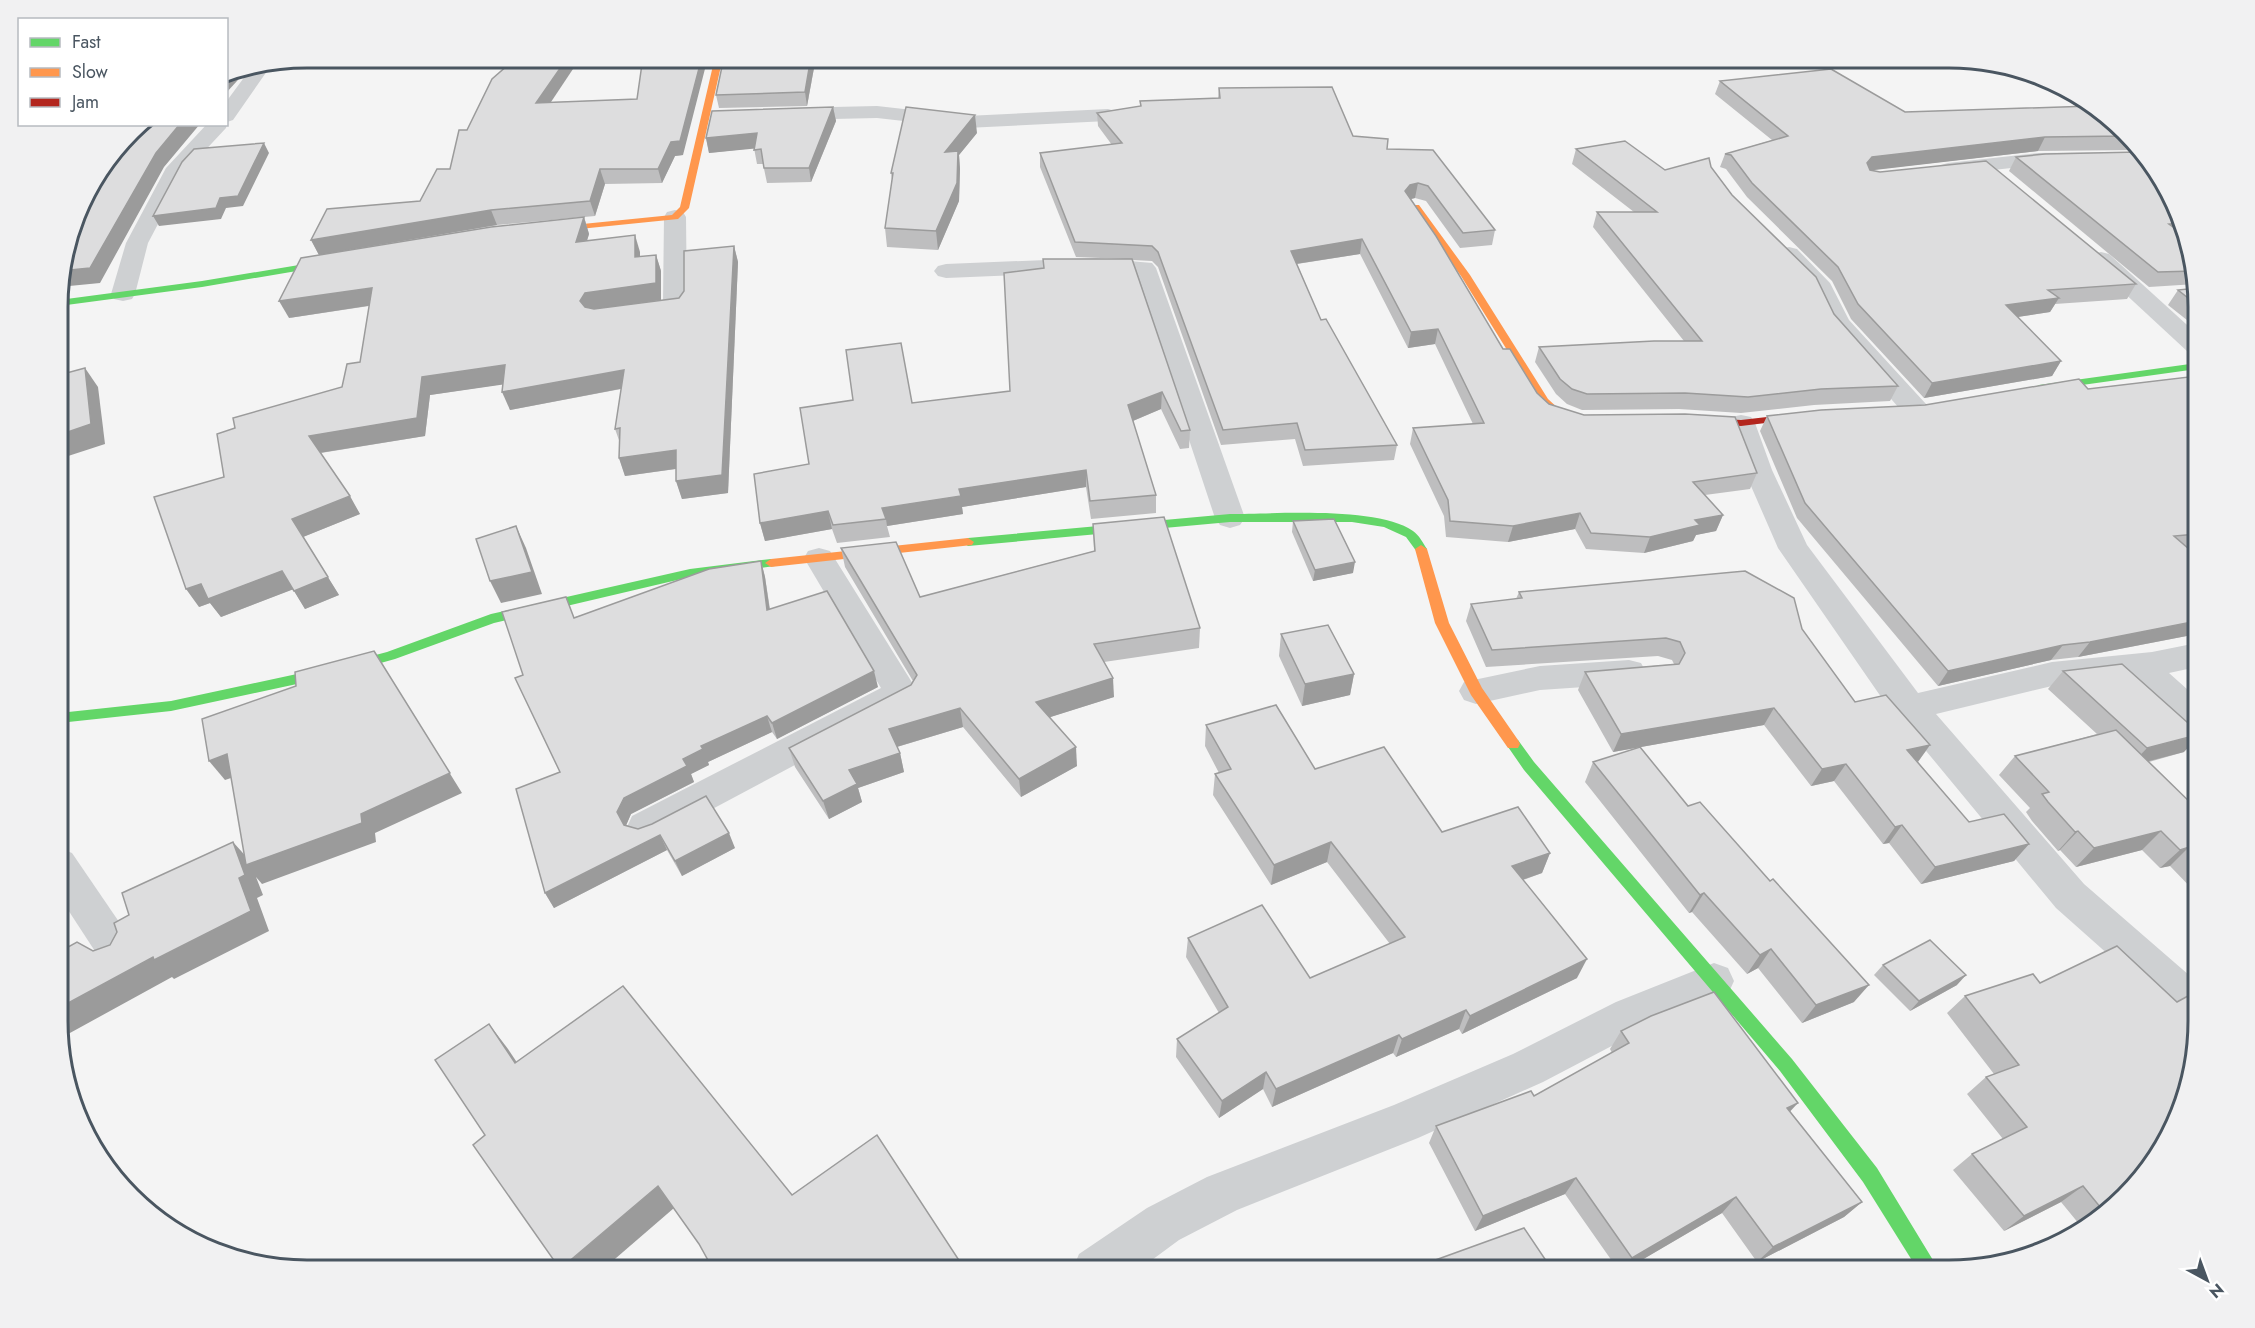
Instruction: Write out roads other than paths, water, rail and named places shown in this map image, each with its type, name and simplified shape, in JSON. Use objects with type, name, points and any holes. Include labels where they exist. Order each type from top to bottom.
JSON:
[{"type":"street","points":[[529,232],[675,217],[684,208],[717,68]]},
{"type":"street","points":[[228,113],[257,73]]},
{"type":"street","points":[[772,115],[878,112],[966,122],[1108,115]]},
{"type":"street","points":[[706,117],[728,116]]},
{"type":"street","points":[[123,294],[137,243],[177,168],[217,126]]},
{"type":"street","points":[[1929,171],[2038,159],[2136,159]]},
{"type":"street","points":[[1984,165],[2009,184]]},
{"type":"street","points":[[1416,207],[1465,275],[1544,401],[1556,412],[1579,420],[1589,420]]},
{"type":"street","points":[[621,314],[675,308],[675,217]]},
{"type":"street","points":[[1770,235],[1822,288],[1838,323],[1912,409]]},
{"type":"street","points":[[2086,248],[2188,338]]},
{"type":"street","points":[[68,302],[353,259]]},
{"type":"street","points":[[946,271],[1096,265],[1144,268],[1230,519]]},
{"type":"street","points":[[2143,297],[2176,294]]},
{"type":"street","points":[[2020,392],[2188,367]]},
{"type":"street","points":[[1679,419],[1741,423],[1825,414]]},
{"type":"street","points":[[1741,423],[1758,470],[1793,548],[1910,708],[2070,896],[2188,998]]},
{"type":"street","points":[[68,716],[171,706],[238,692],[390,656],[491,619],[690,573],[819,558],[1230,519],[1371,519],[1400,528],[1410,534],[1424,553],[1442,623],[1476,691],[1529,766],[1786,1065],[1870,1175],[1923,1260]]},
{"type":"street","points":[[645,827],[901,693],[819,558]]},
{"type":"street","points":[[1910,708],[2052,674],[2188,657]]},
{"type":"street","points":[[2139,664],[2188,709]]},
{"type":"street","points":[[1476,691],[1540,678],[1658,670]]},
{"type":"street","points":[[68,878],[116,950]]},
{"type":"street","points":[[1112,1260],[1163,1224],[1223,1193],[1402,1123],[1528,1068],[1631,1015],[1714,981]]}]
